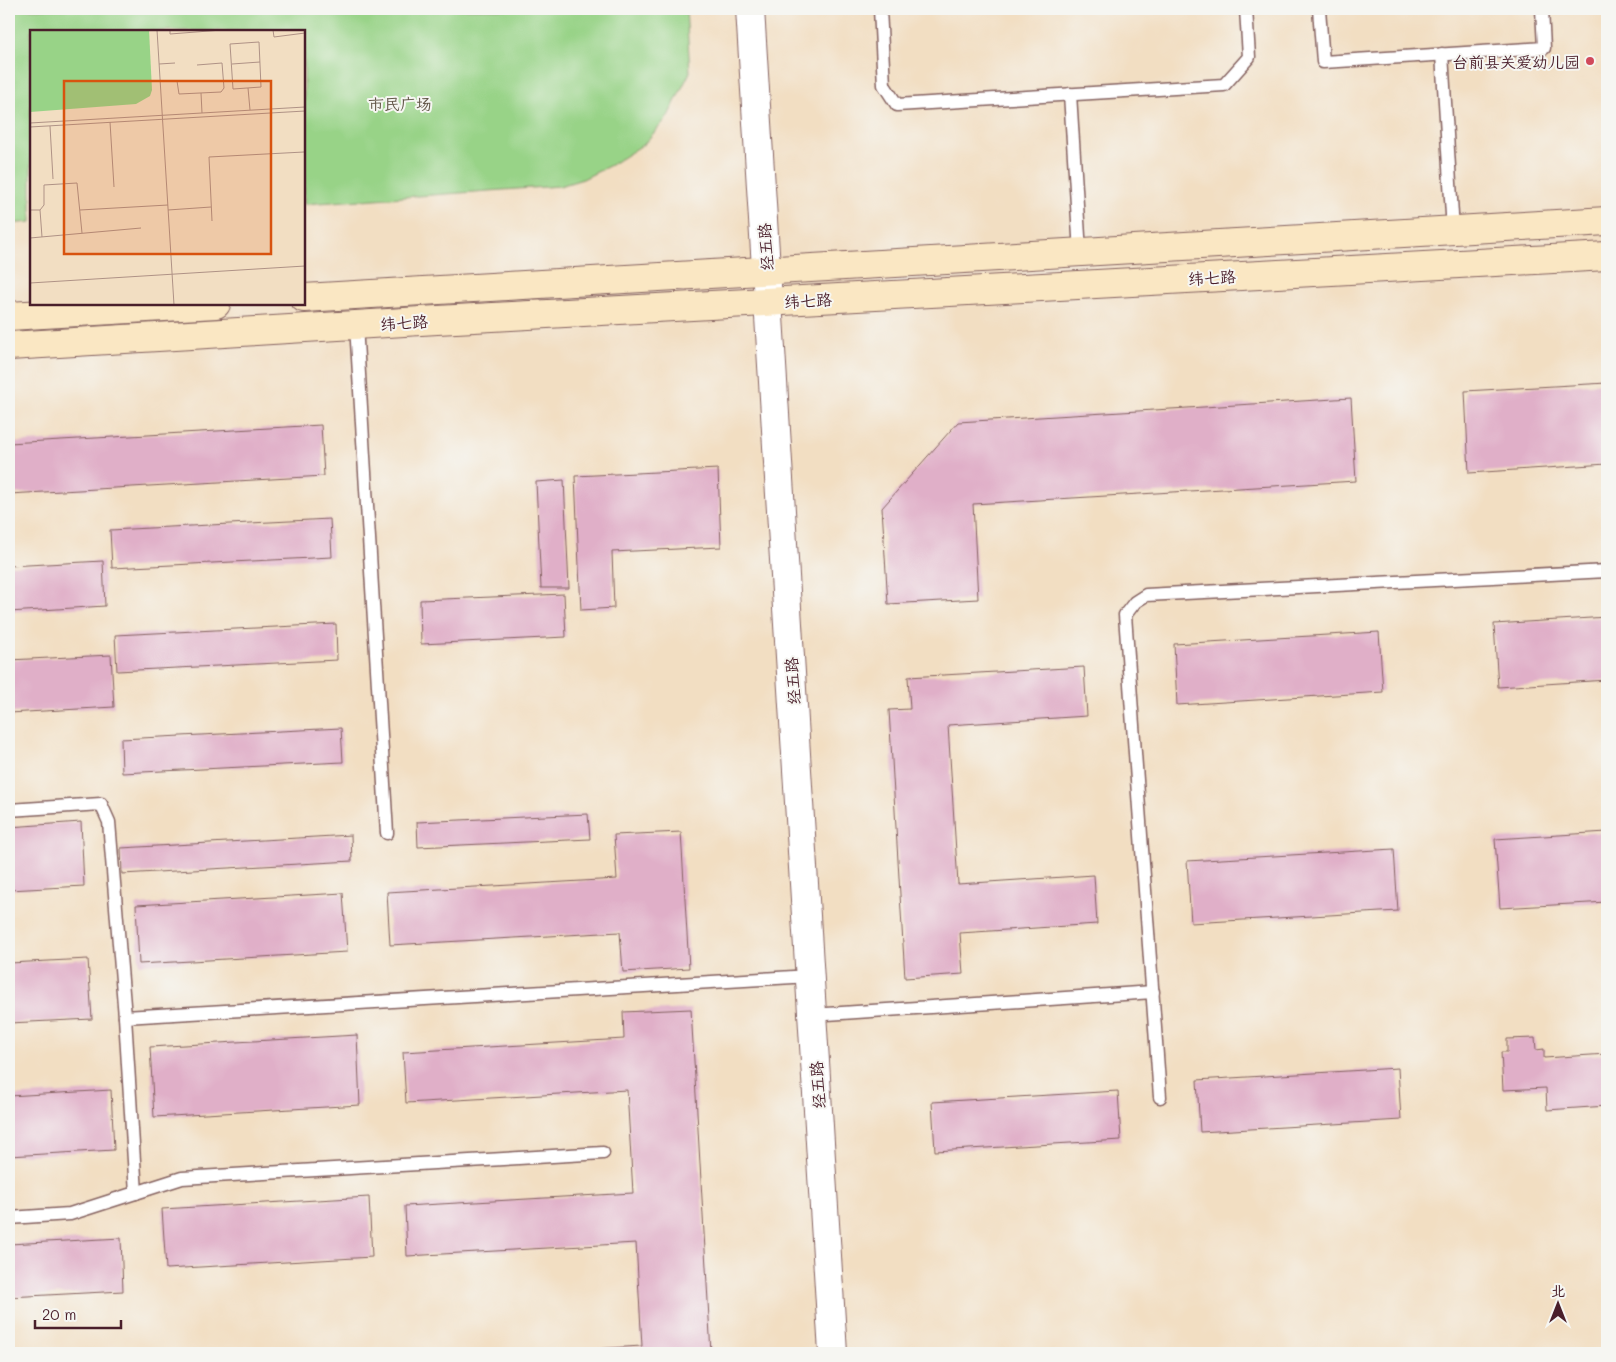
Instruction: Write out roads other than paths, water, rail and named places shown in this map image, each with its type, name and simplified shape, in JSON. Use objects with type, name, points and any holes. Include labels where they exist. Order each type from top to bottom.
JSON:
[{"type":"main road","name":"纬七路","points":[[305,298],[1607,221]]},
{"type":"main road","name":"纬七路","points":[[9,346],[1607,256]]},
{"type":"main road","points":[[9,316],[199,305]]},
{"type":"street","name":"经五路","points":[[750,9],[833,1353]]},
{"type":"lane","points":[[880,9],[884,84],[897,105],[1224,85],[1249,57],[1246,9]]},
{"type":"lane","points":[[1319,9],[1322,62],[1544,48],[1542,9]]},
{"type":"lane","points":[[1442,54],[1453,230]]},
{"type":"lane","points":[[1070,94],[1080,252]]},
{"type":"lane","points":[[356,325],[387,833]]},
{"type":"lane","points":[[1160,1097],[1125,615],[1135,602],[1146,595],[1607,571]]},
{"type":"lane","points":[[9,810],[100,804],[109,822],[125,1017],[136,1193]]},
{"type":"lane","points":[[125,1017],[810,976]]},
{"type":"lane","points":[[812,1015],[1152,992]]},
{"type":"lane","points":[[9,1218],[70,1214],[182,1178],[603,1153]]},
{"type":"place","name":"台前县关爱幼儿园","points":[[1590,61]]},
{"type":"park label","name":"市民广场","points":[[400,103]]}]
